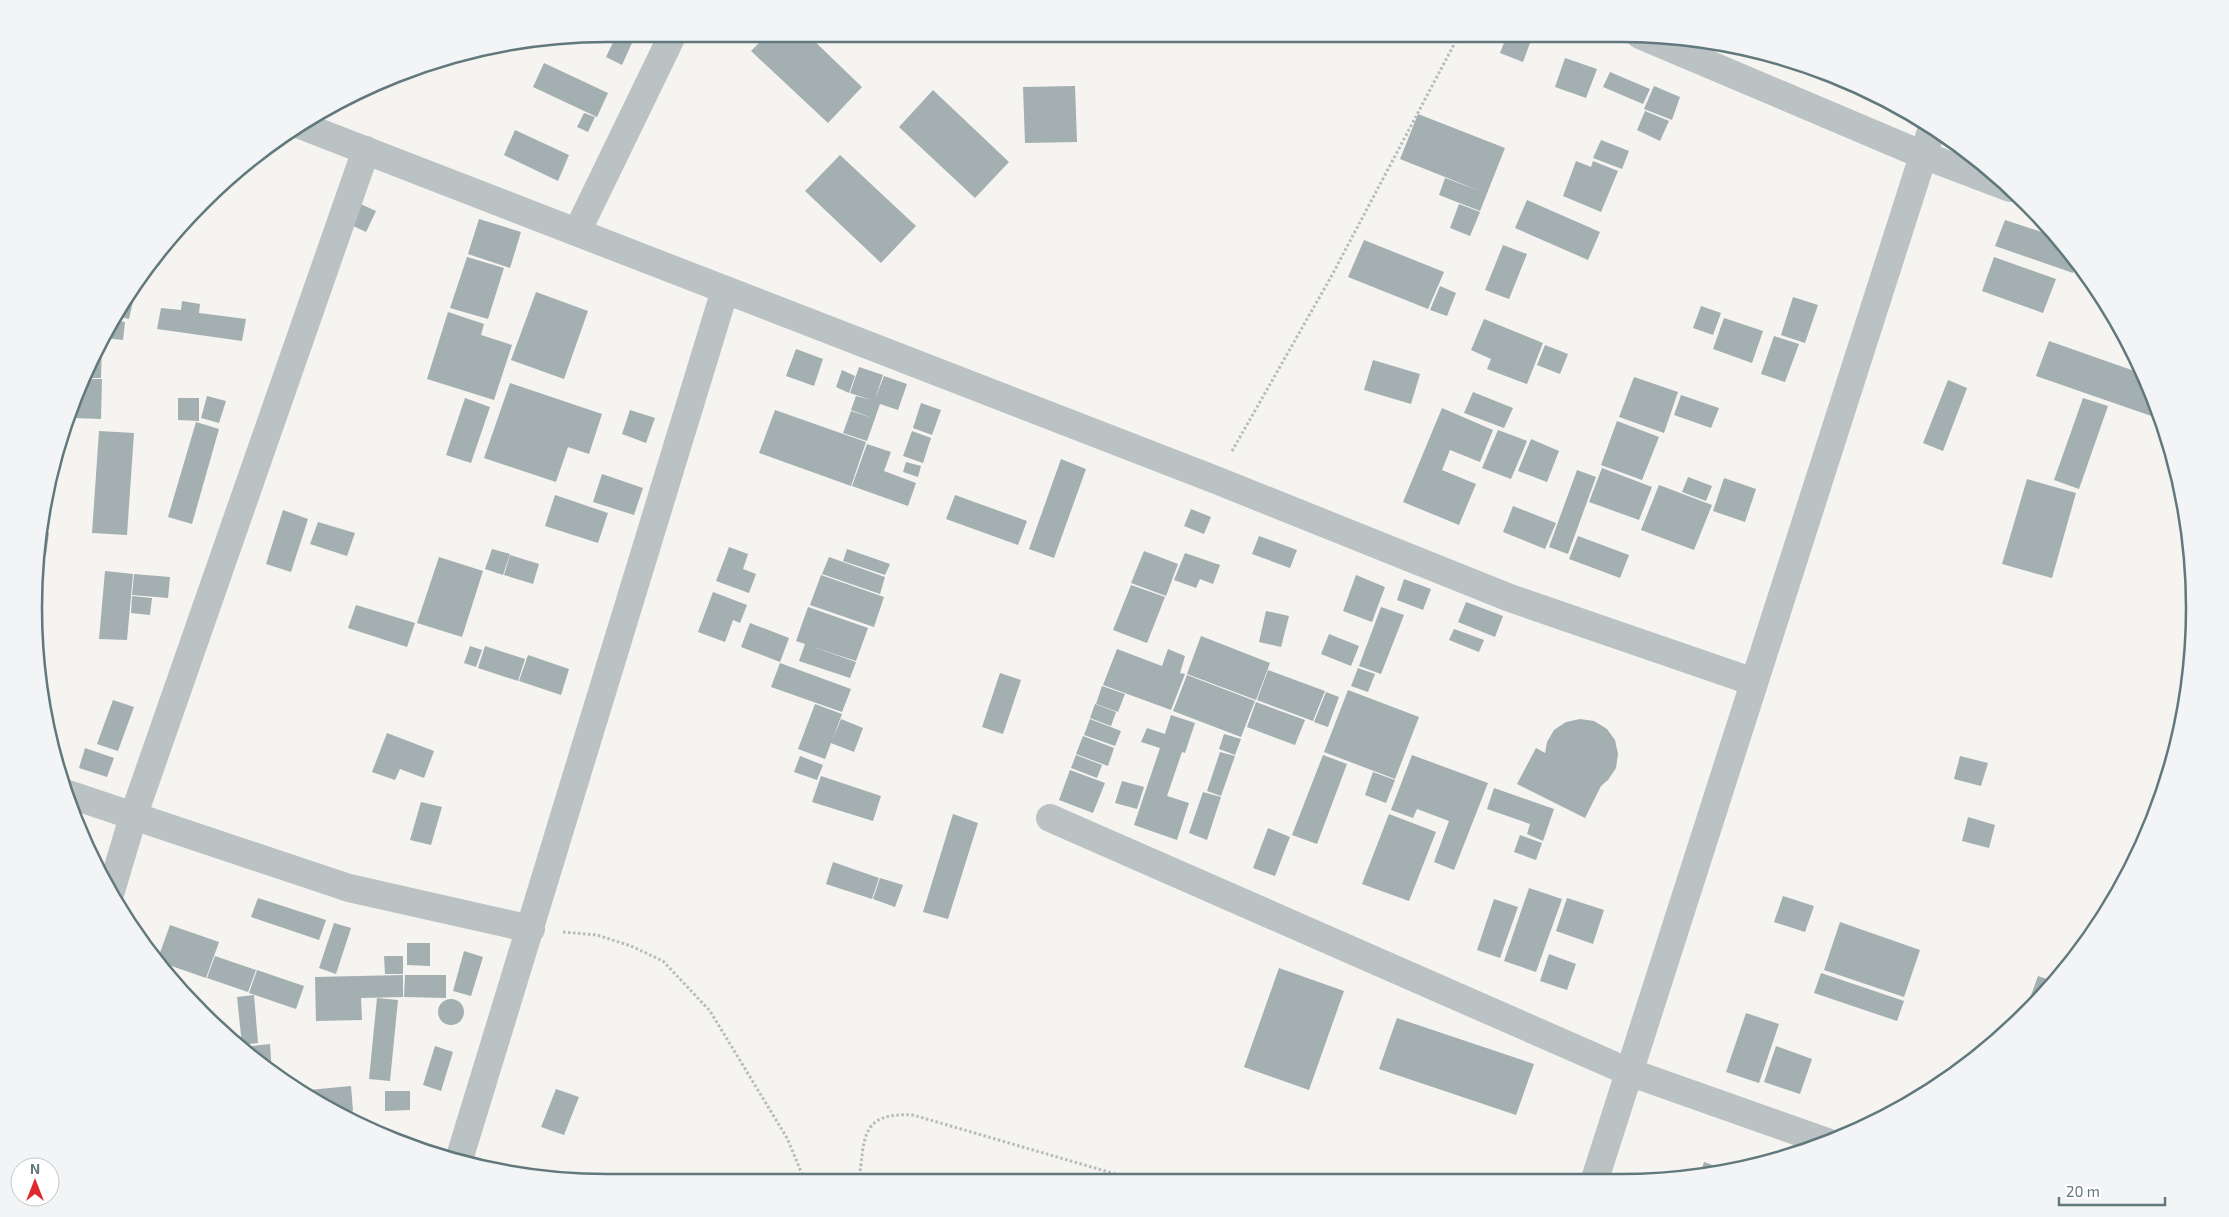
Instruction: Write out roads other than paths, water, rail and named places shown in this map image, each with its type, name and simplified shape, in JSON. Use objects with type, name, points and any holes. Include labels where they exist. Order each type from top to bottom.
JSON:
[{"type":"street","points":[[577,232],[669,42]]},
{"type":"street","points":[[1662,44],[1923,155],[1992,181]]},
{"type":"street","points":[[309,128],[1216,480],[1510,598],[1754,682]]},
{"type":"street","points":[[1597,1174],[1930,135]]},
{"type":"street","points":[[113,883],[133,817],[366,150]]},
{"type":"street","points":[[461,1155],[725,290]]},
{"type":"street","points":[[75,797],[349,888],[531,929]]},
{"type":"street","points":[[1050,818],[1629,1072],[1817,1138]]}]
